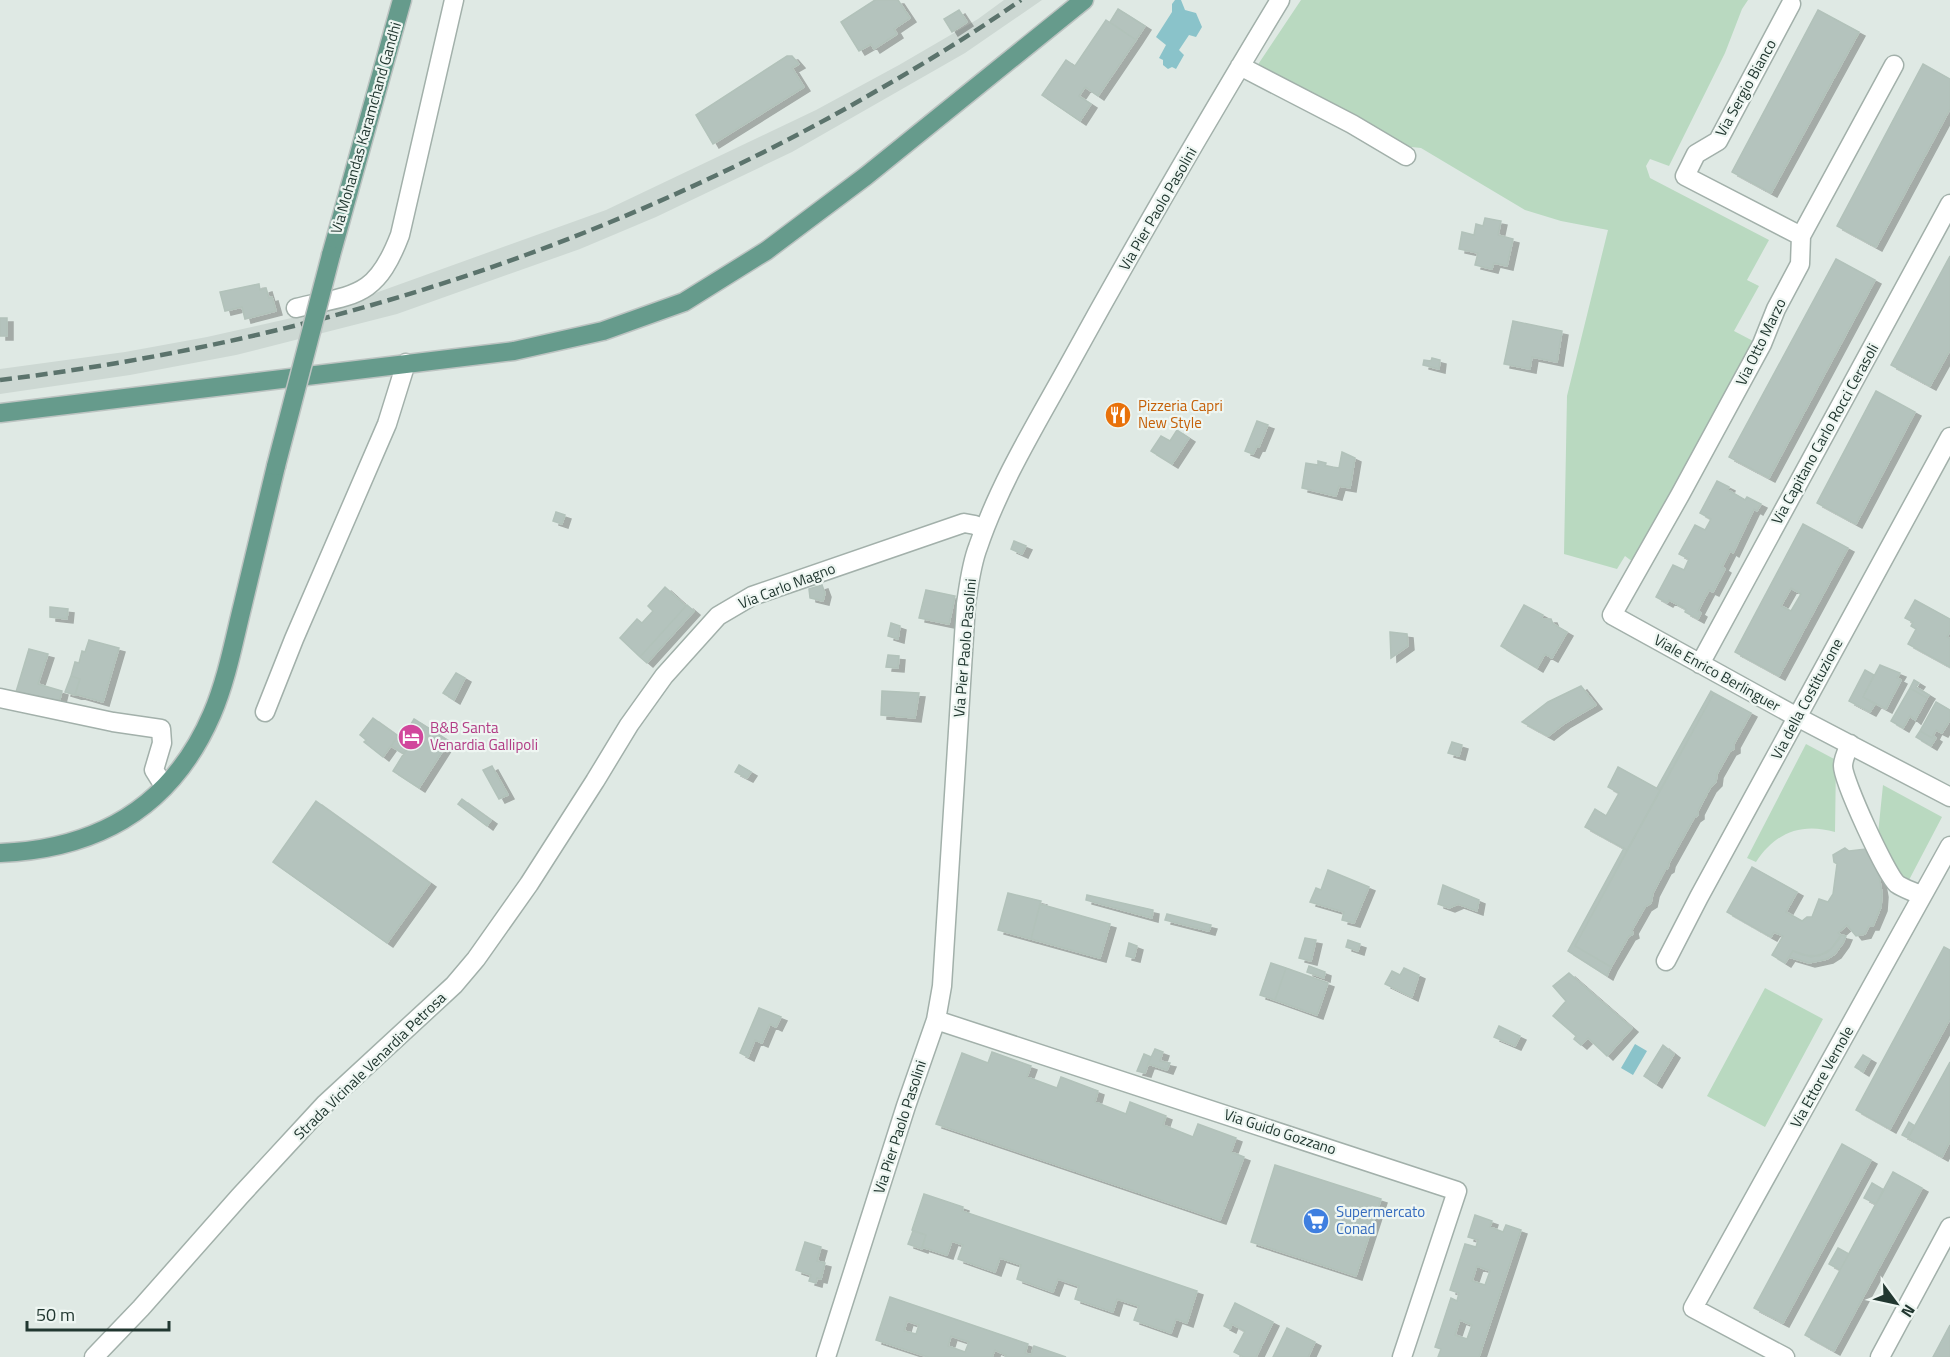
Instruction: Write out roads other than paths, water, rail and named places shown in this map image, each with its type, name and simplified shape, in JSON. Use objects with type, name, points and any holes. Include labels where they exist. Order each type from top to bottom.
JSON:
[{"type":"main road","name":"Via Mohandas Karamchand Gandhi","points":[[0,853],[55,847],[109,829],[126,819],[164,786],[186,760],[201,736],[216,702],[233,645],[276,466],[331,255],[402,0]]},
{"type":"main road","points":[[0,413],[514,351],[603,331],[684,302],[766,251],[866,176],[1084,0]]},
{"type":"street","points":[[296,309],[358,292],[370,286],[391,260],[400,235],[454,0]]},
{"type":"street","name":"Via Pier Paolo Pasolini","points":[[826,1357],[936,1020],[942,986],[966,604],[971,573],[984,530],[1012,469],[1093,321],[1280,0]]},
{"type":"street","name":"Via Sergio Bianco","points":[[1791,4],[1718,141],[1696,154],[1685,176],[1801,236]]},
{"type":"street","name":"Via Otto Marzo","points":[[1612,615],[1762,344],[1776,309],[1800,264],[1801,236],[1894,65]]},
{"type":"street","points":[[1240,66],[1352,124],[1406,156]]},
{"type":"street","name":"Via Capitano Carlo Rocci Cerasoli","points":[[1700,664],[1950,204]]},
{"type":"street","points":[[265,712],[387,424],[406,363]]},
{"type":"street","name":"Via della Costituzione","points":[[1666,961],[1950,437]]},
{"type":"street","name":"Via Carlo Magno","points":[[595,781],[629,725],[663,676],[718,616],[734,605],[752,596],[964,523],[984,530]]},
{"type":"street","name":"Viale Enrico Berlinguer","points":[[1612,615],[1797,717],[1950,797]]},
{"type":"street","points":[[0,698],[113,722],[161,729],[162,743],[154,770],[164,786]]},
{"type":"street","points":[[1850,744],[1843,763],[1844,775],[1863,819],[1891,876],[1898,884],[1922,896]]},
{"type":"street","name":"Strada Vicinale Venardia Petrosa","points":[[94,1357],[325,1104],[462,977],[512,909],[595,781]]},
{"type":"street","name":"Via Ettore Vernole","points":[[1785,1357],[1693,1308],[1950,846]]},
{"type":"street","name":"Via Guido Gozzano","points":[[936,1020],[1457,1191],[1402,1357]]},
{"type":"street","points":[[1880,1357],[1950,1227]]},
{"type":"water","points":[[1175,0],[1181,0],[1185,10],[1196,13],[1202,27],[1196,37],[1189,35],[1179,50],[1184,55],[1176,69],[1172,67],[1168,69],[1163,65],[1163,60],[1159,58],[1166,45],[1156,37],[1172,12],[1172,4]]},
{"type":"water","points":[[1635,1044],[1647,1051],[1633,1075],[1621,1068]]},
{"type":"railway","points":[[0,380],[112,364],[222,343],[332,316],[440,284],[546,248],[650,205],[752,158],[895,80],[1021,0]]},
{"type":"place","name":"Pizzeria Capri New Style","points":[[1118,415]]},
{"type":"place","name":"B&B Santa Venardia Gallipoli","points":[[411,737]]},
{"type":"place","name":"Supermercato Conad","points":[[1316,1221]]}]
